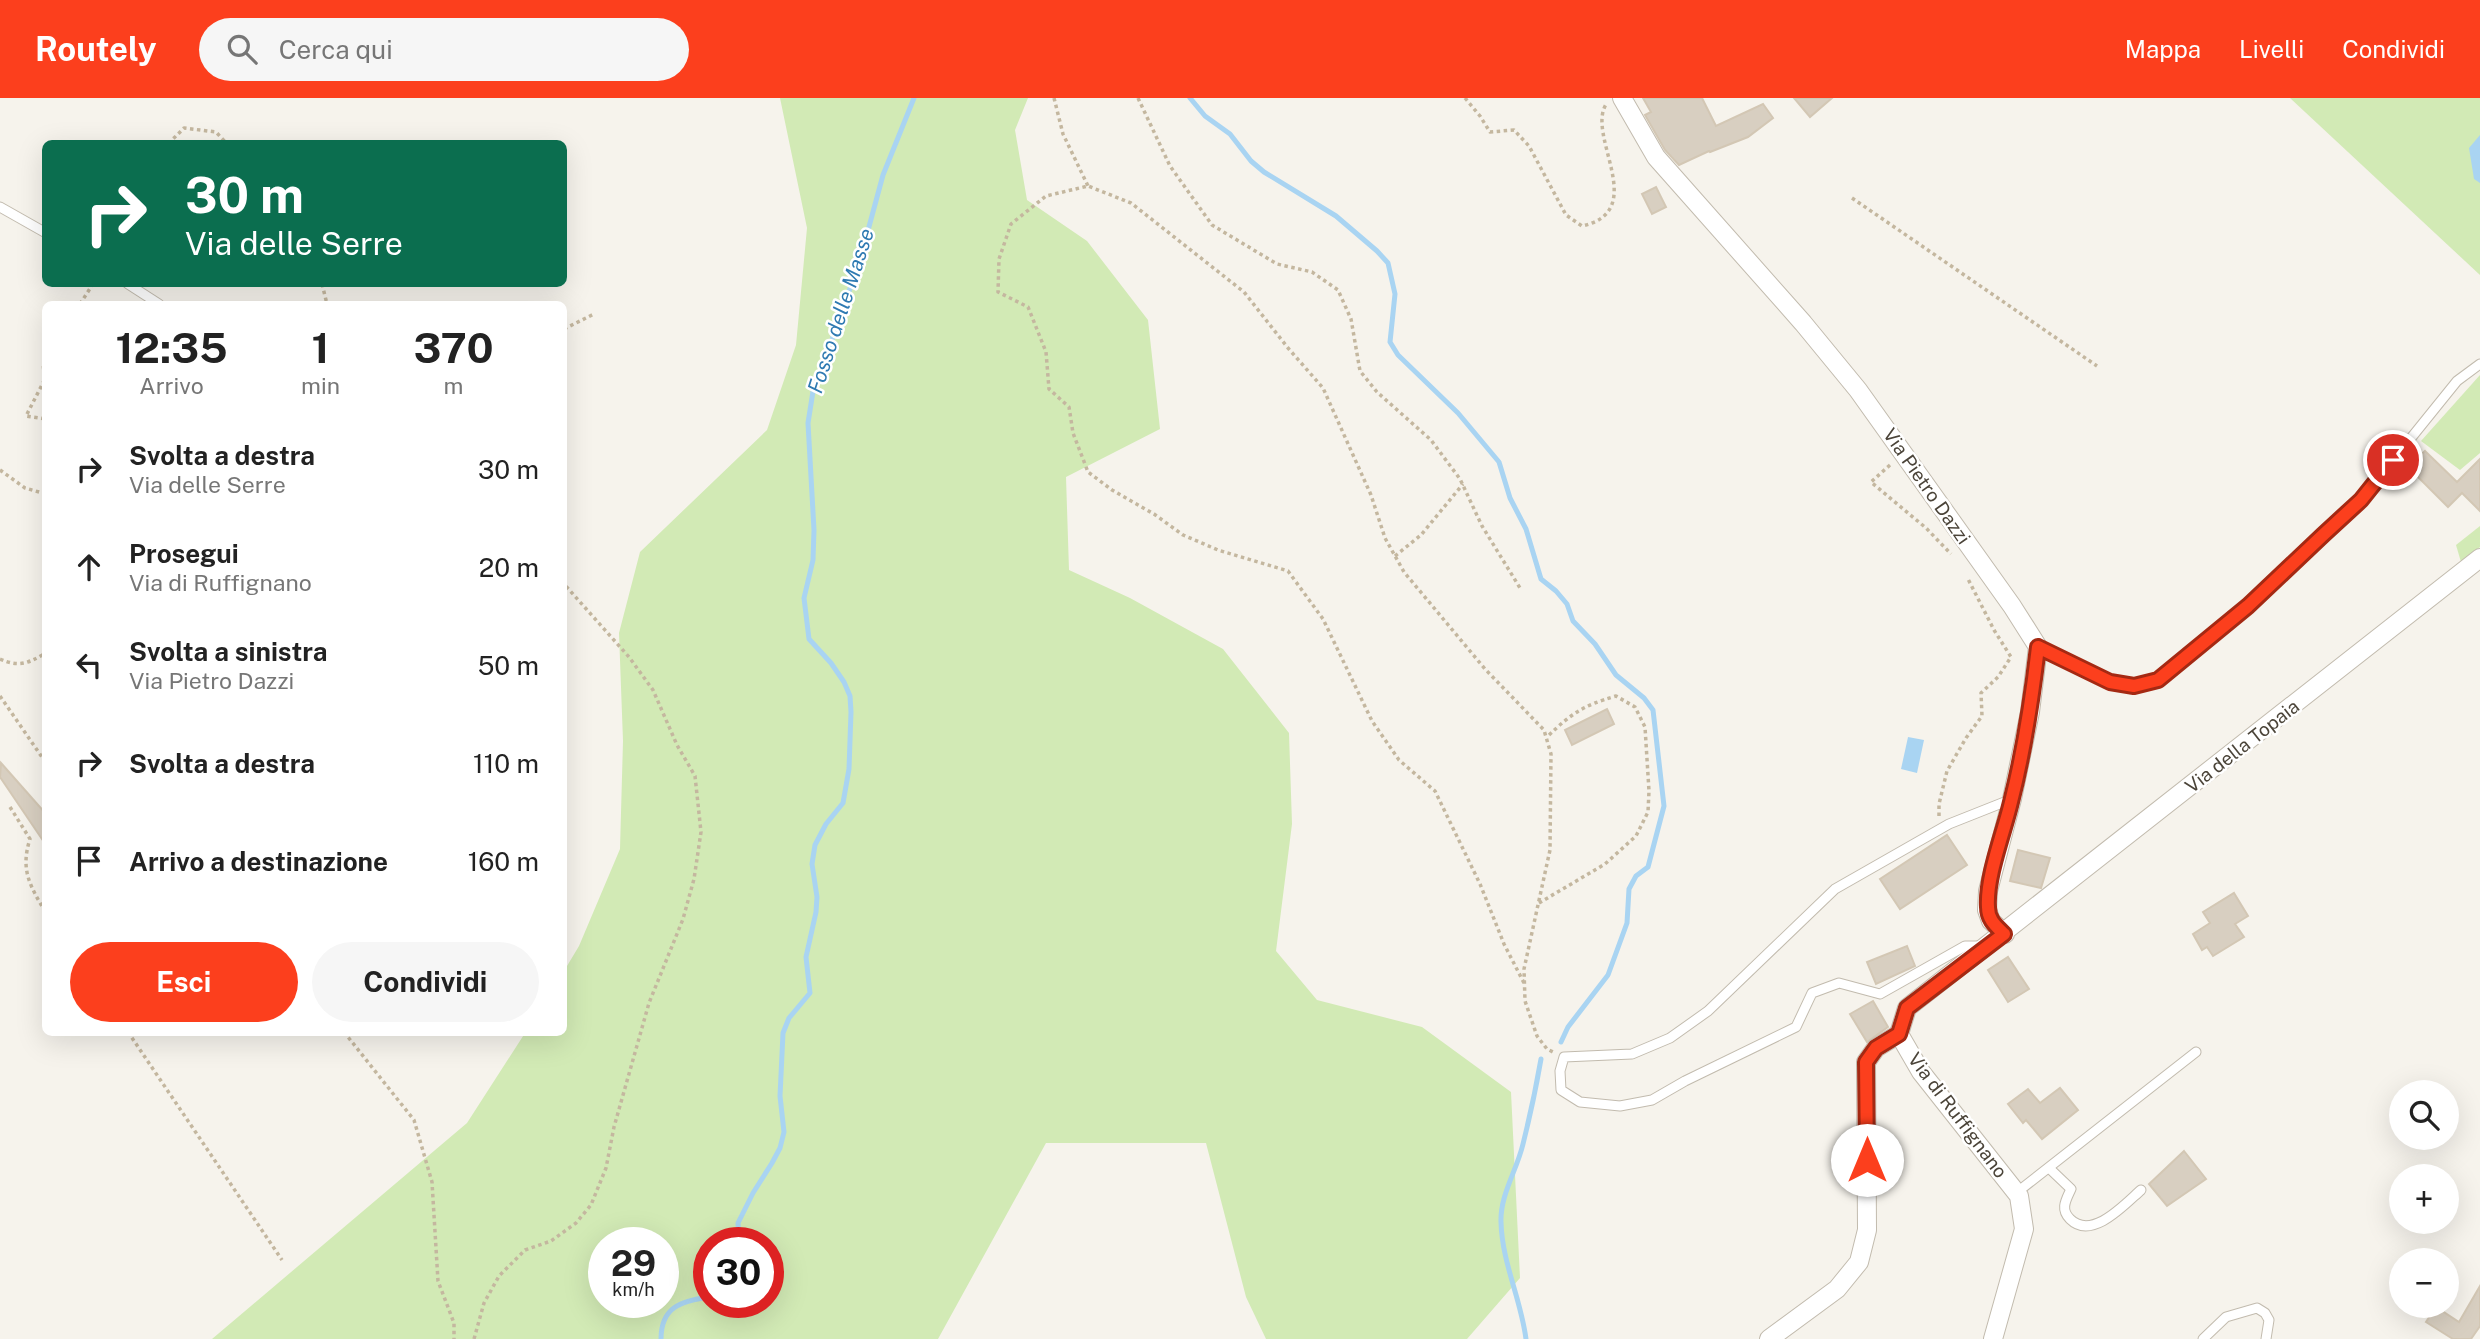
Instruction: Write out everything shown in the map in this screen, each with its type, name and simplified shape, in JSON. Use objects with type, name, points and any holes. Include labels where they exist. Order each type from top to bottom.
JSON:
[{"type":"street","name":"Via Pietro Dazzi","points":[[1622,98],[1656,157],[1803,323],[1858,390],[2012,606],[2038,647]]},
{"type":"street","name":"Via della Topaia","points":[[2004,934],[2480,558]]},
{"type":"street","points":[[2004,934],[1991,921],[1987,910],[1988,891],[2012,799],[2030,712],[2038,647]]},
{"type":"street","name":"Via di Ruffignano","points":[[1993,1339],[2024,1229],[2016,1193],[1922,1072],[1899,1034],[1907,1008],[2004,934]]},
{"type":"street","points":[[1769,1339],[1837,1289],[1859,1262],[1867,1230],[1866,1062],[1876,1048],[1899,1034]]},
{"type":"lane","points":[[0,208],[42,231]]},
{"type":"lane","points":[[133,287],[156,301]]},
{"type":"lane","points":[[2038,647],[2110,682],[2134,686],[2158,680],[2248,606],[2361,500],[2457,381],[2480,364]]},
{"type":"lane","points":[[1988,946],[1965,946],[1880,994],[1839,983],[1812,993],[1797,1027],[1685,1081],[1652,1100],[1620,1106],[1580,1102],[1561,1090],[1560,1070],[1564,1057],[1632,1054],[1670,1038],[1708,1011],[1835,889],[1939,830],[2012,799]]},
{"type":"lane","points":[[2016,1193],[2196,1052]]},
{"type":"lane","points":[[2049,1168],[2071,1189],[2064,1203],[2065,1214],[2073,1223],[2090,1226],[2102,1222],[2141,1190]]},
{"type":"lane","points":[[2203,1339],[2226,1317],[2257,1308],[2265,1313],[2269,1320],[2266,1339]]},
{"type":"path","points":[[1054,98],[1063,134],[1088,186]]},
{"type":"path","points":[[1138,98],[1170,166],[1212,225],[1277,264],[1312,272],[1338,290],[1350,319],[1360,371],[1377,392],[1431,440],[1462,484],[1482,526],[1520,588]]},
{"type":"path","points":[[1465,98],[1489,132],[1514,130],[1529,146],[1566,215],[1582,226],[1594,223],[1604,216],[1615,185],[1600,121],[1604,107],[1611,98]]},
{"type":"path","points":[[172,140],[184,128],[216,132],[223,140]]},
{"type":"path","points":[[1524,983],[1435,791],[1399,760],[1372,721],[1323,619],[1288,570],[1218,550],[1183,535],[1088,472],[1073,433],[1069,407],[1049,389],[1046,352],[1028,307],[999,292],[999,259],[1011,224],[1046,196],[1088,186],[1131,203],[1244,292],[1323,388],[1371,495],[1385,538],[1404,572],[1485,669],[1544,730],[1551,754],[1550,850],[1524,969],[1525,1000],[1536,1036],[1547,1049],[1564,1057]]},
{"type":"path","points":[[1852,198],[2097,366]]},
{"type":"path","points":[[567,328],[594,314]]},
{"type":"path","points":[[42,386],[26,415],[42,418]]},
{"type":"path","points":[[1904,452],[1871,482],[1926,528],[1959,563]]},
{"type":"path","points":[[0,470],[24,488],[42,493]]},
{"type":"path","points":[[1395,556],[1421,535],[1462,484]]},
{"type":"path","points":[[1939,830],[1939,804],[1947,771],[1982,716],[1981,693],[1998,677],[2011,657],[1994,631],[1965,572]]},
{"type":"path","points":[[474,1339],[484,1303],[499,1276],[525,1250],[551,1241],[576,1223],[591,1205],[606,1168],[614,1127],[649,1003],[683,919],[694,879],[701,832],[695,776],[677,745],[653,690],[629,657],[567,587]]},
{"type":"path","points":[[0,659],[12,664],[27,664],[42,655]]},
{"type":"path","points":[[0,696],[42,757]]},
{"type":"path","points":[[1539,903],[1605,864],[1636,836],[1648,812],[1644,727],[1635,706],[1616,696],[1588,704],[1566,719],[1547,737]]},
{"type":"path","points":[[10,807],[30,839],[24,856],[29,884],[42,906]]},
{"type":"path","points":[[131,1036],[282,1260]]},
{"type":"path","points":[[347,1036],[414,1120],[432,1182],[438,1281],[454,1323],[454,1339]]},
{"type":"green space","points":[[780,98],[1028,98],[1015,130],[1027,200],[1087,241],[1148,320],[1160,429],[1066,477],[1069,570],[1130,598],[1223,649],[1289,733],[1292,824],[1276,951],[1317,1000],[1422,1027],[1511,1092],[1520,1278],[1467,1339],[1266,1339],[1246,1297],[1206,1143],[1046,1143],[938,1339],[212,1339],[467,1123],[523,1036],[567,1036],[567,966],[579,946],[620,849],[623,741],[619,633],[640,552],[767,430],[796,345],[807,228]]},
{"type":"green space","points":[[2290,98],[2480,98],[2480,275]]},
{"type":"green space","points":[[2480,375],[2480,453],[2460,470],[2421,441]]},
{"type":"green space","points":[[2480,526],[2480,547],[2461,562],[2456,545]]},
{"type":"water","points":[[2480,135],[2480,183],[2474,179],[2469,148]]},
{"type":"water","points":[[1908,737],[1924,740],[1917,773],[1901,769]]},
{"type":"building","points":[[1643,98],[1702,98],[1716,126],[1763,104],[1773,118],[1748,137],[1679,165],[1665,150],[1645,115],[1651,112]]},
{"type":"building","points":[[1794,98],[1832,98],[1810,117]]},
{"type":"building","points":[[1656,187],[1666,207],[1652,214],[1642,194]]},
{"type":"building","points":[[2425,451],[2457,482],[2480,459],[2480,511],[2462,493],[2448,507],[2408,467]]},
{"type":"building","points":[[1607,709],[1614,724],[1572,745],[1565,730]]},
{"type":"building","points":[[1,763],[42,809],[42,839],[0,777]]},
{"type":"building","points":[[1947,835],[1967,865],[1900,909],[1880,879]]},
{"type":"building","points":[[2018,850],[2050,858],[2041,888],[2010,881]]},
{"type":"building","points":[[2234,893],[2248,916],[2235,924],[2244,937],[2213,956],[2207,947],[2202,950],[2193,934],[2210,923],[2203,912]]},
{"type":"building","points":[[1907,946],[1915,966],[1876,984],[1867,962]]},
{"type":"building","points":[[2008,957],[2029,989],[2008,1002],[1988,970]]},
{"type":"building","points":[[1873,1001],[1888,1027],[1867,1042],[1850,1014]]},
{"type":"building","points":[[2060,1088],[2078,1110],[2042,1139],[2026,1120],[2023,1123],[2008,1104],[2028,1089],[2040,1103]]},
{"type":"building","points":[[2184,1151],[2206,1179],[2167,1206],[2149,1184]]},
{"type":"building","points":[[2480,1286],[2480,1326],[2471,1339],[2453,1339],[2426,1322],[2429,1318],[2453,1318],[2459,1322]]},
{"type":"waterway","name":"Fosso delle Masse","points":[[738,1227],[753,1193],[780,1148],[784,1132],[780,1096],[783,1033],[789,1018],[810,993],[806,957],[816,912],[817,897],[812,864],[815,845],[826,824],[843,803],[849,769],[850,696],[831,663],[809,639],[804,598],[813,560],[814,530],[808,423],[814,385],[860,260],[883,175],[914,98]]},
{"type":"waterway","points":[[1190,98],[1205,116],[1230,134],[1251,161],[1264,172],[1336,216],[1388,263],[1395,294],[1390,342],[1398,355],[1458,413],[1499,462],[1510,498],[1526,529],[1541,579],[1567,604],[1573,621],[1595,644],[1616,675],[1644,698],[1653,710],[1664,806],[1648,867],[1636,876],[1629,889],[1627,923],[1608,975],[1568,1027],[1561,1042]]},
{"type":"waterway","points":[[1526,1339],[1502,1237],[1501,1212],[1523,1144],[1541,1059]]},
{"type":"waterway","name":"Fosso delle Masse","points":[[661,1339],[662,1328],[669,1313],[693,1300]]},
{"type":"route","points":[[1867,1160],[1866,1062],[1876,1048],[1899,1034],[1907,1008],[2004,934],[1991,921],[1987,910],[1988,891],[2012,799],[2030,712],[2038,647],[2110,682],[2134,686],[2158,680],[2248,606],[2361,500],[2393,460]]}]
